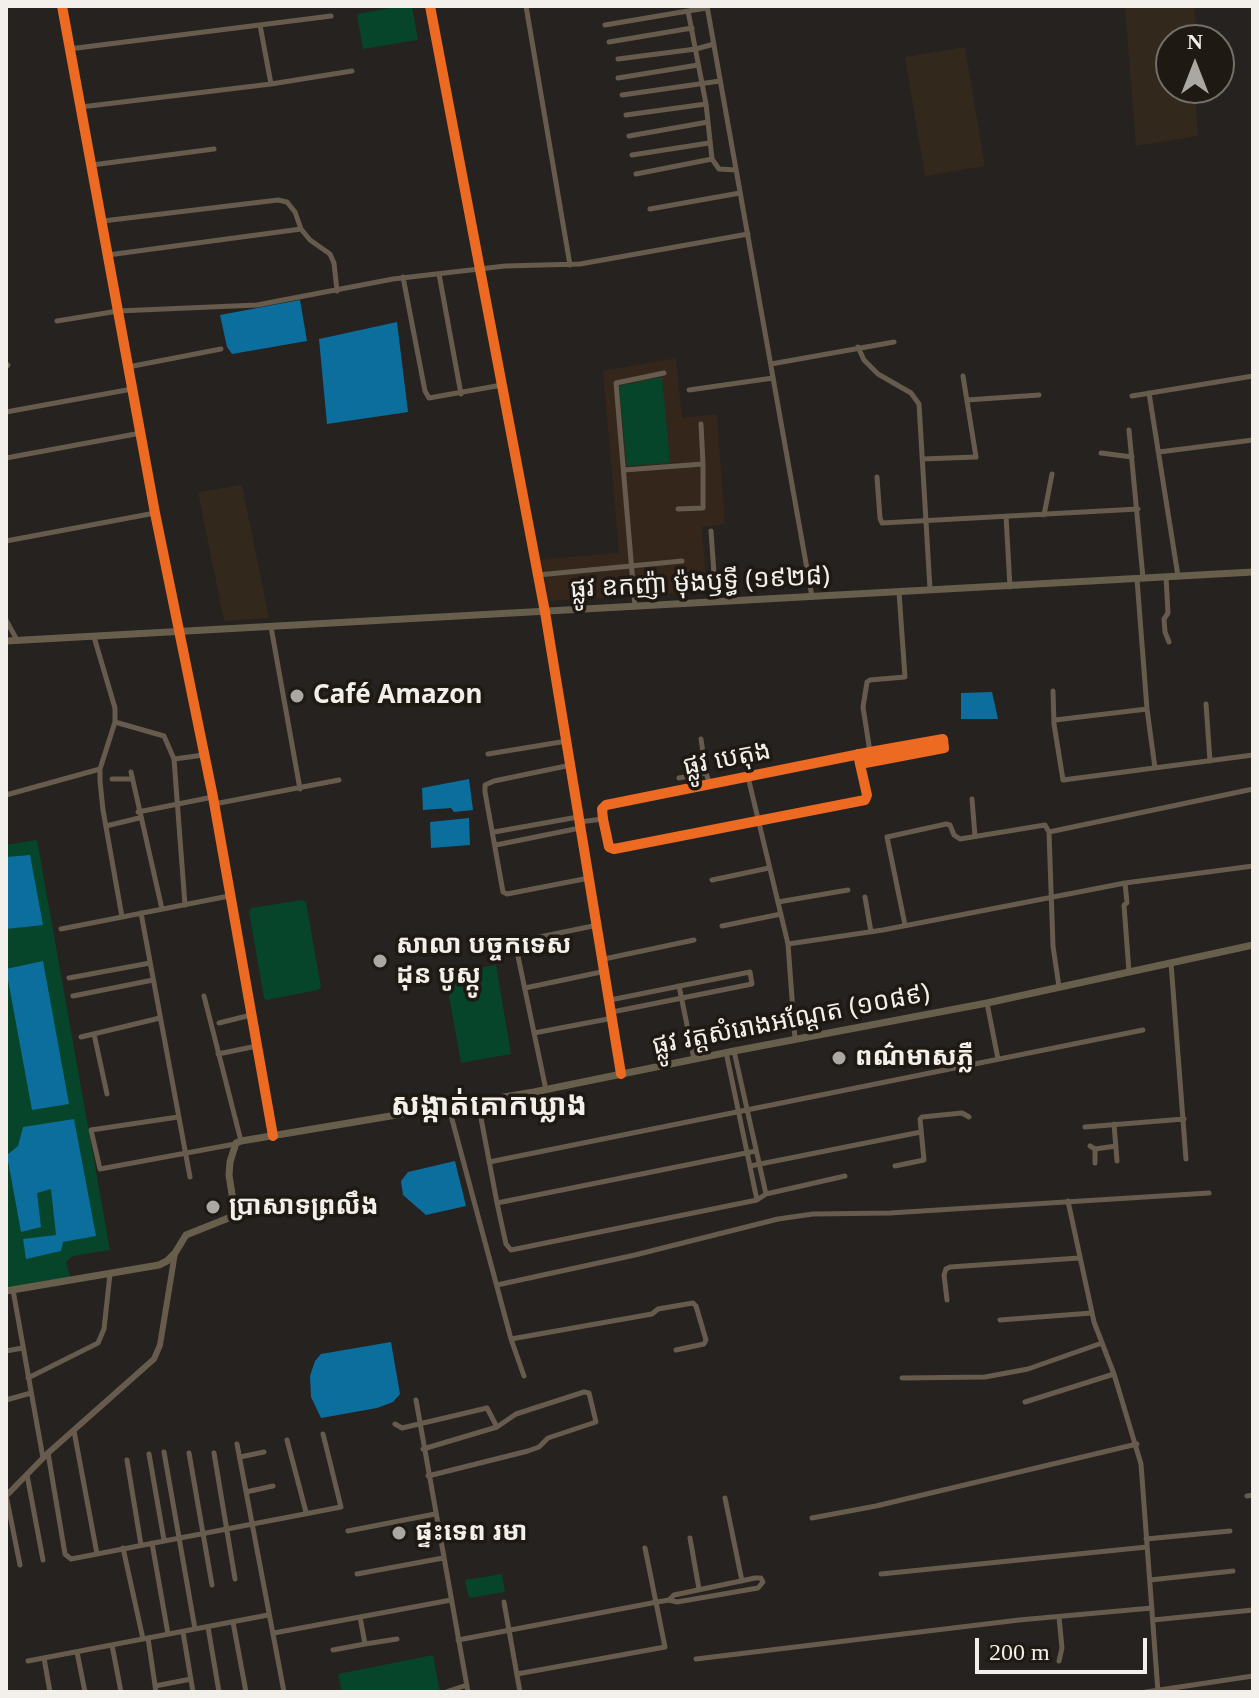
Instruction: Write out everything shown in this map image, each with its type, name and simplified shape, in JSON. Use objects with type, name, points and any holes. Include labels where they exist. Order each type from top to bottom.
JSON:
[{"type":"main road","name":"ផ្លូវ ឧកញ៉ា ម៉ុងឫទ្ធី (១៩២៨)","points":[[6,641],[1253,572]]},
{"type":"main road","name":"ផ្លូវ វត្តសំរោងអណ្ដែត (១០៨៩)","points":[[238,1142],[546,1090],[987,1003],[1253,945]]},
{"type":"main road","points":[[10,1291],[159,1265],[175,1253],[186,1235],[233,1214],[234,1200],[229,1175],[238,1142]]},
{"type":"street","points":[[62,6],[155,513],[213,800],[273,1136]]},
{"type":"street","points":[[430,6],[545,612],[621,1074]]},
{"type":"street","points":[[526,6],[570,265]]},
{"type":"street","points":[[605,25],[707,7],[812,597]]},
{"type":"street","points":[[688,11],[706,104],[712,159],[719,169],[736,170]]},
{"type":"street","points":[[69,49],[331,16]]},
{"type":"street","points":[[260,25],[271,84]]},
{"type":"street","points":[[609,42],[692,28]]},
{"type":"street","points":[[618,59],[714,44]]},
{"type":"street","points":[[618,78],[698,65]]},
{"type":"street","points":[[81,107],[352,71]]},
{"type":"street","points":[[622,95],[720,81]]},
{"type":"street","points":[[626,115],[706,104]]},
{"type":"street","points":[[629,136],[708,122]]},
{"type":"street","points":[[632,155],[709,143]]},
{"type":"street","points":[[92,165],[214,149]]},
{"type":"street","points":[[636,174],[712,159]]},
{"type":"street","points":[[650,209],[740,193]]},
{"type":"street","points":[[103,221],[278,200],[287,202],[310,240],[330,254],[337,291]]},
{"type":"street","points":[[108,255],[301,229]]},
{"type":"street","points":[[57,321],[118,311],[257,305],[403,277],[505,266],[570,265],[748,234]]},
{"type":"street","points":[[439,274],[461,394]]},
{"type":"street","points":[[403,277],[426,395],[433,398],[502,385]]},
{"type":"street","points":[[771,364],[894,342]]},
{"type":"street","points":[[858,347],[864,360],[878,374],[917,399],[930,590]]},
{"type":"street","points":[[128,367],[221,349]]},
{"type":"street","points":[[635,607],[616,383],[664,373]]},
{"type":"street","points":[[922,459],[976,457],[963,376]]},
{"type":"street","points":[[1132,396],[1253,376]]},
{"type":"street","points":[[689,390],[773,378]]},
{"type":"street","points":[[6,412],[132,389]]},
{"type":"street","points":[[1149,393],[1178,577]]},
{"type":"street","points":[[967,400],[1039,395]]},
{"type":"street","points":[[678,509],[703,508],[701,424]]},
{"type":"street","points":[[1129,430],[1138,509],[1147,709],[1155,768]]},
{"type":"street","points":[[6,458],[141,433]]},
{"type":"street","points":[[1159,452],[1253,440]]},
{"type":"street","points":[[1101,453],[1132,457]]},
{"type":"street","points":[[624,470],[703,464]]},
{"type":"street","points":[[1044,515],[1052,474]]},
{"type":"street","points":[[877,477],[881,521],[1138,509]]},
{"type":"street","points":[[6,541],[155,513]]},
{"type":"street","points":[[1006,516],[1010,587]]},
{"type":"street","points":[[711,531],[716,602]]},
{"type":"street","points":[[538,575],[682,561]]},
{"type":"street","points":[[1166,577],[1168,613],[1164,619],[1169,642]]},
{"type":"street","points":[[870,752],[863,707],[867,682],[905,677],[899,592]]},
{"type":"street","points":[[6,620],[17,641]]},
{"type":"street","points":[[271,627],[300,789]]},
{"type":"street","points":[[94,637],[115,708],[115,722],[100,769],[106,826],[122,917]]},
{"type":"street","points":[[1053,691],[1057,751],[1063,780],[1253,755]]},
{"type":"street","points":[[1206,704],[1210,761]]},
{"type":"street","points":[[1055,720],[1147,709]]},
{"type":"street","points":[[115,722],[164,736],[174,759],[185,905]]},
{"type":"street","name":"ផ្លូវ បេតុង","points":[[603,819],[604,807],[941,738],[944,745],[944,748],[860,764]]},
{"type":"street","points":[[701,739],[710,785]]},
{"type":"street","points":[[488,754],[567,741]]},
{"type":"street","points":[[494,832],[603,819],[609,847],[614,849],[865,800],[867,795],[858,754]]},
{"type":"street","points":[[174,759],[204,755]]},
{"type":"street","points":[[571,765],[485,785],[503,892],[507,894],[589,878]]},
{"type":"street","points":[[6,795],[100,769]]},
{"type":"street","points":[[679,778],[706,773]]},
{"type":"street","points":[[112,779],[132,775],[162,909]]},
{"type":"street","points":[[748,777],[788,944],[795,1039]]},
{"type":"street","points":[[106,826],[177,804],[300,789],[339,780]]},
{"type":"street","points":[[1049,832],[1253,789]]},
{"type":"street","points":[[972,799],[975,836]]},
{"type":"street","points":[[496,845],[579,822]]},
{"type":"street","points":[[905,925],[887,837],[946,824],[950,825],[956,838],[1045,825],[1049,832],[1053,946],[1059,987]]},
{"type":"street","points":[[788,944],[871,932],[1125,883],[1253,866]]},
{"type":"street","points":[[712,880],[769,868]]},
{"type":"street","points":[[1125,883],[1129,972]]},
{"type":"street","points":[[778,902],[848,890]]},
{"type":"street","points":[[61,929],[229,896]]},
{"type":"street","points":[[865,897],[871,932]]},
{"type":"street","points":[[141,913],[190,1177]]},
{"type":"street","points":[[722,926],[781,914]]},
{"type":"street","points":[[546,1090],[515,942],[598,925]]},
{"type":"street","points":[[604,959],[694,940]]},
{"type":"street","points":[[69,978],[150,963]]},
{"type":"street","points":[[1171,963],[1186,1159]]},
{"type":"street","points":[[525,988],[606,971]]},
{"type":"street","points":[[534,1033],[752,984],[750,972],[610,1000]]},
{"type":"street","points":[[73,996],[153,980]]},
{"type":"street","points":[[679,986],[694,1059]]},
{"type":"street","points":[[178,1117],[91,1130],[100,1169],[238,1142],[204,996]]},
{"type":"street","points":[[987,1003],[998,1059]]},
{"type":"street","points":[[219,1023],[251,1015]]},
{"type":"street","points":[[81,1037],[160,1018]]},
{"type":"street","points":[[489,1162],[1143,1030]]},
{"type":"street","points":[[94,1034],[107,1094]]},
{"type":"street","points":[[218,1054],[257,1046]]},
{"type":"street","points":[[730,1052],[766,1194]]},
{"type":"street","points":[[730,1052],[757,1200]]},
{"type":"street","points":[[478,1102],[506,1244],[515,1251],[757,1200],[766,1194],[845,1176]]},
{"type":"street","points":[[449,1108],[511,1339],[524,1376]]},
{"type":"street","points":[[895,1166],[924,1160],[922,1117],[962,1113],[969,1117]]},
{"type":"street","points":[[1085,1127],[1184,1119]]},
{"type":"street","points":[[1114,1124],[1117,1161]]},
{"type":"street","points":[[750,1166],[921,1132]]},
{"type":"street","points":[[1095,1163],[1092,1147],[1116,1146]]},
{"type":"street","points":[[497,1203],[756,1151]]},
{"type":"street","points":[[497,1285],[801,1216],[1209,1193]]},
{"type":"street","points":[[1068,1201],[1092,1313],[1137,1444],[1158,1691]]},
{"type":"street","points":[[20,1565],[6,1495],[154,1359],[160,1345],[175,1253]]},
{"type":"street","points":[[947,1300],[944,1275],[950,1267],[1079,1258]]},
{"type":"street","points":[[28,1378],[98,1343],[104,1329],[110,1274]]},
{"type":"street","points":[[10,1291],[65,1554],[71,1559],[341,1507],[323,1434]]},
{"type":"street","points":[[511,1339],[618,1321],[693,1303],[703,1328],[704,1344],[676,1350]]},
{"type":"street","points":[[1000,1320],[1092,1313]]},
{"type":"street","points":[[902,1378],[985,1377],[1028,1369],[1102,1343]]},
{"type":"street","points":[[6,1351],[23,1348]]},
{"type":"street","points":[[1025,1402],[1114,1374]]},
{"type":"street","points":[[6,1400],[31,1393]]},
{"type":"street","points":[[423,1449],[497,1427],[516,1414],[589,1393],[596,1422],[548,1438],[539,1447],[528,1451],[428,1476]]},
{"type":"street","points":[[416,1400],[468,1689],[446,1692]]},
{"type":"street","points":[[395,1424],[402,1428],[487,1408],[497,1427]]},
{"type":"street","points":[[74,1431],[97,1554]]},
{"type":"street","points":[[287,1440],[306,1512]]},
{"type":"street","points":[[237,1444],[284,1692]]},
{"type":"street","points":[[812,1518],[890,1503],[1137,1444]]},
{"type":"street","points":[[164,1452],[195,1629]]},
{"type":"street","points":[[240,1457],[264,1452]]},
{"type":"street","points":[[189,1453],[212,1585]]},
{"type":"street","points":[[214,1453],[235,1579]]},
{"type":"street","points":[[149,1454],[164,1540]]},
{"type":"street","points":[[127,1460],[141,1545]]},
{"type":"street","points":[[27,1474],[43,1560]]},
{"type":"street","points":[[246,1492],[273,1486]]},
{"type":"street","points":[[725,1498],[742,1581]]},
{"type":"street","points":[[348,1531],[435,1514]]},
{"type":"street","points":[[1146,1539],[1230,1531]]},
{"type":"street","points":[[690,1538],[699,1589]]},
{"type":"street","points":[[152,1543],[168,1634]]},
{"type":"street","points":[[881,1574],[1147,1547]]},
{"type":"street","points":[[123,1548],[156,1689],[191,1679]]},
{"type":"street","points":[[517,1674],[665,1647],[645,1548]]},
{"type":"street","points":[[357,1574],[443,1558]]},
{"type":"street","points":[[1150,1580],[1233,1571]]},
{"type":"street","points":[[458,1640],[657,1602],[677,1602],[758,1588],[763,1582],[761,1578],[699,1589],[674,1595],[669,1600]]},
{"type":"street","points":[[274,1633],[451,1600]]},
{"type":"street","points":[[504,1602],[520,1692]]},
{"type":"street","points":[[696,1659],[1152,1608]]},
{"type":"street","points":[[1153,1620],[1253,1610]]},
{"type":"street","points":[[28,1661],[268,1615]]},
{"type":"street","points":[[360,1617],[365,1644]]},
{"type":"street","points":[[1059,1617],[1062,1648],[1059,1661]]},
{"type":"street","points":[[233,1622],[246,1692]]},
{"type":"street","points":[[208,1627],[219,1692]]},
{"type":"street","points":[[183,1632],[193,1692]]},
{"type":"street","points":[[333,1650],[397,1639]]},
{"type":"street","points":[[112,1645],[121,1692]]},
{"type":"street","points":[[77,1652],[85,1692]]},
{"type":"street","points":[[44,1658],[50,1692]]},
{"type":"street","points":[[1146,1692],[1253,1676]]},
{"type":"shaded area","points":[[1194,6],[1194,24],[1155,24],[1155,104],[1196,104],[1198,136],[1136,146],[1125,8]]},
{"type":"shaded area","points":[[965,47],[985,166],[925,176],[905,57]]},
{"type":"shaded area","points":[[676,358],[682,418],[717,414],[725,524],[702,527],[707,592],[549,601],[541,559],[619,553],[603,371]]},
{"type":"shaded area","points":[[242,485],[269,618],[224,621],[198,492]]},
{"type":"green space","points":[[412,6],[418,40],[363,49],[357,14]]},
{"type":"green space","points":[[662,377],[670,463],[627,466],[619,386]]},
{"type":"green space","points":[[37,840],[110,1250],[73,1256],[66,1262],[70,1277],[6,1288],[6,845]]},
{"type":"green space","points":[[302,900],[306,902],[321,987],[267,1000],[264,998],[249,912],[251,908]]},
{"type":"green space","points":[[496,965],[511,1054],[461,1063],[445,973]]},
{"type":"green space","points":[[502,1574],[505,1592],[469,1598],[465,1580]]},
{"type":"green space","points":[[433,1655],[440,1692],[342,1692],[338,1674]]},
{"type":"water","points":[[300,300],[307,341],[232,354],[227,347],[220,315]]},
{"type":"water","points":[[397,322],[408,412],[327,424],[319,339]]},
{"type":"water","points":[[992,692],[998,719],[961,719],[961,693]]},
{"type":"water","points":[[469,779],[473,810],[423,810],[422,788]]},
{"type":"water","points":[[469,818],[470,845],[431,848],[430,822]]},
{"type":"water","points":[[30,855],[43,925],[6,929],[6,857]]},
{"type":"water","points":[[43,961],[69,1104],[32,1110],[6,969]]},
{"type":"water","points":[[74,1119],[96,1236],[63,1242],[61,1251],[26,1259],[23,1239],[56,1235],[51,1189],[37,1193],[41,1227],[21,1232],[7,1155],[18,1146],[23,1127]]},
{"type":"water","points":[[455,1161],[466,1206],[426,1215],[403,1195],[401,1181],[408,1172]]},
{"type":"water","points":[[391,1342],[400,1394],[393,1402],[321,1418],[311,1397],[310,1376],[321,1354]]},
{"type":"cycle path","points":[[62,6],[155,513],[213,797],[273,1136]]},
{"type":"cycle path","points":[[430,6],[545,612],[621,1074]]},
{"type":"cycle path","points":[[858,754],[860,764],[867,795],[865,800],[614,849],[609,847],[602,809],[606,805],[870,752],[943,739],[944,748],[860,764]]},
{"type":"place","name":"Café Amazon","points":[[297,696]]},
{"type":"place","name":"សាលា បច្ចកទេស ដុន បូស្កូ","points":[[380,961]]},
{"type":"place","name":"ពណ៌មាសភ្លឺ","points":[[839,1058]]},
{"type":"place","name":"ប្រាសាទព្រលឹង","points":[[213,1207]]},
{"type":"place","name":"ផ្ទះទេព រមា","points":[[399,1533]]},
{"type":"district","name":"សង្កាត់គោកឃ្លាង","points":[[489,1106]]}]
